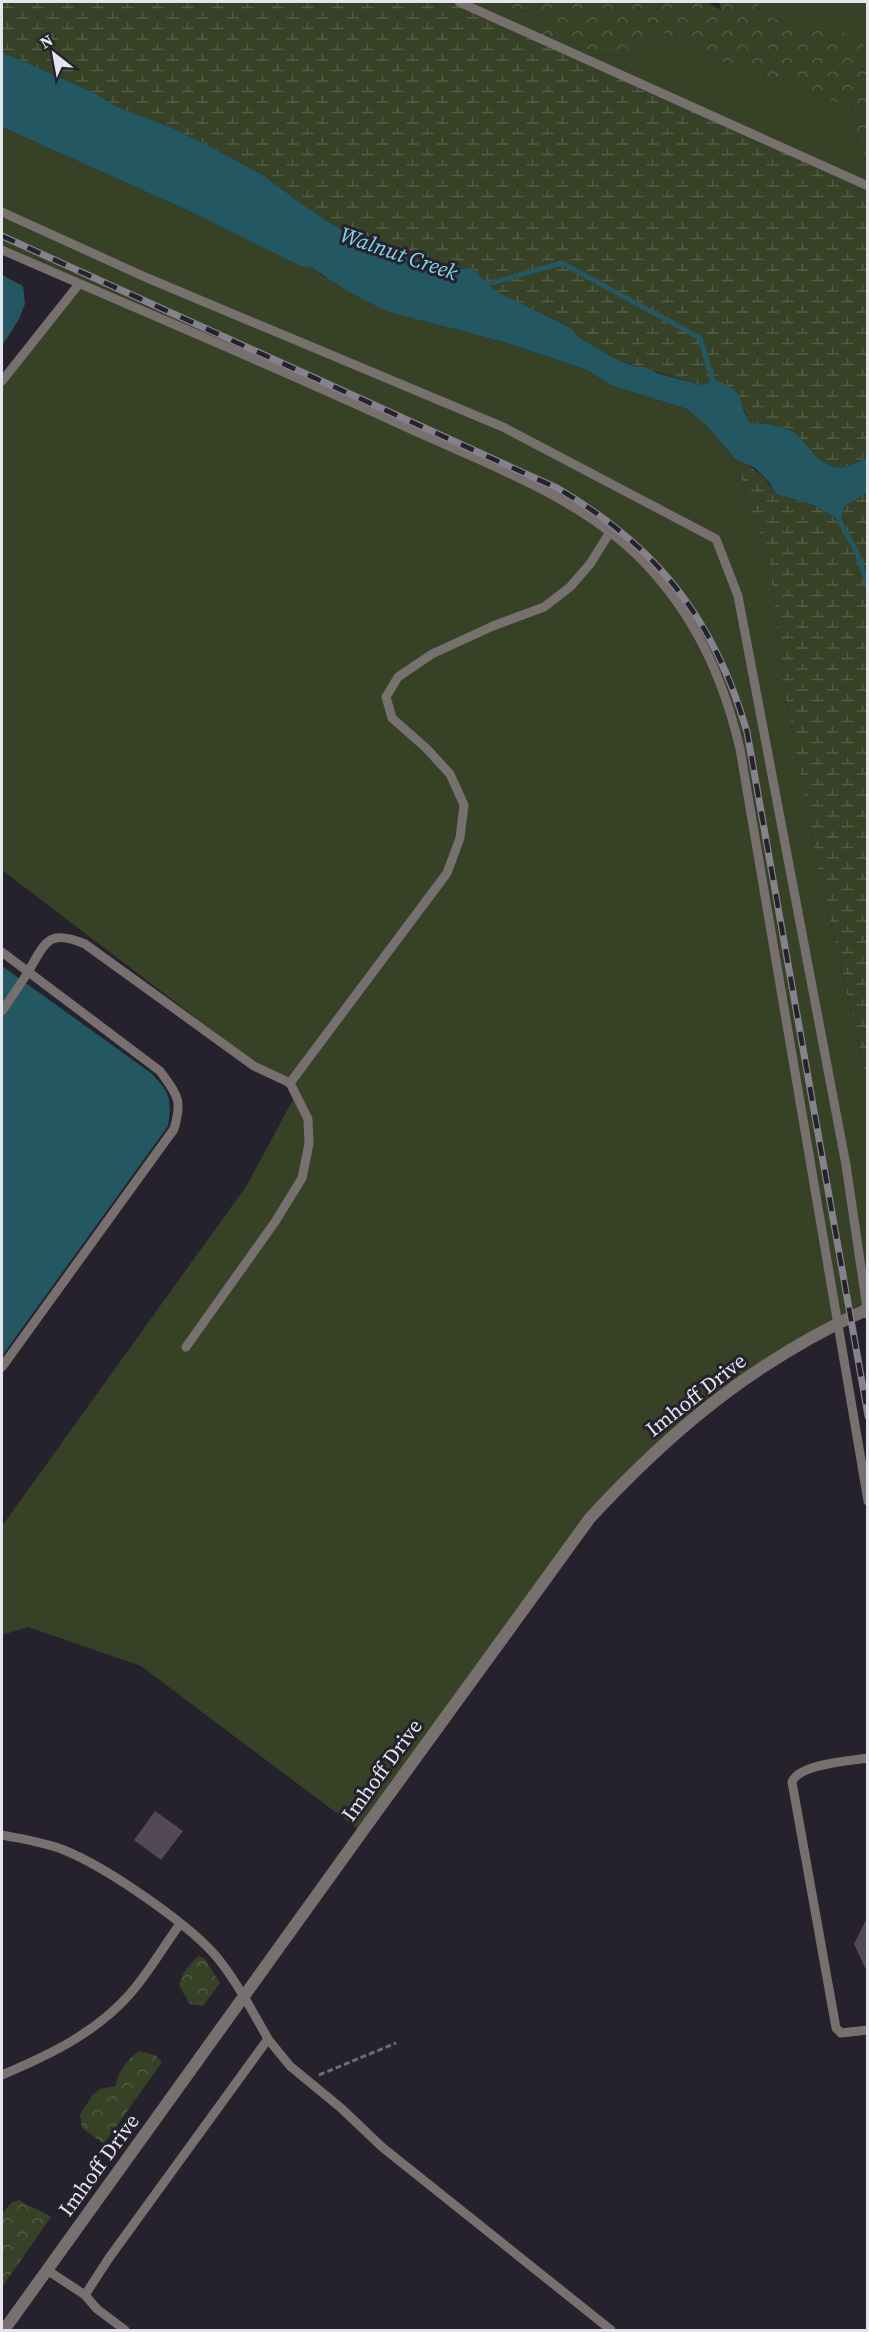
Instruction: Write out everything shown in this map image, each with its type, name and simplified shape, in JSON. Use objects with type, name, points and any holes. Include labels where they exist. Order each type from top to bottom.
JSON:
[{"type":"street","name":"Imhoff Drive","points":[[4,2331],[590,1518],[634,1471],[681,1428],[727,1391],[773,1360],[837,1323],[867,1311]]},
{"type":"lane","points":[[459,2],[867,186]]},
{"type":"lane","points":[[2,212],[145,277],[503,427],[716,539],[738,596],[846,1165],[867,1311]]},
{"type":"lane","points":[[2,249],[294,376],[565,502],[610,532],[643,561],[695,628],[714,665],[730,706],[750,804],[867,1501]]},
{"type":"lane","points":[[2,381],[79,284]]},
{"type":"lane","points":[[291,1083],[447,873],[460,838],[464,805],[450,774],[426,748],[392,718],[386,697],[398,676],[432,654],[493,626],[544,607],[570,586],[590,564],[610,532]]},
{"type":"lane","points":[[2,1011],[28,973],[44,944],[57,938],[68,937],[85,944],[254,1066],[291,1083],[308,1119],[309,1144],[302,1178],[275,1222],[186,1347]]},
{"type":"lane","points":[[2,952],[160,1071],[176,1093],[180,1110],[174,1129],[2,1366]]},
{"type":"lane","points":[[867,1758],[806,1769],[794,1777],[792,1782],[836,2028],[841,2033],[867,2030]]},
{"type":"lane","points":[[2,1835],[64,1850],[111,1876],[204,1943],[244,1995],[268,2039],[290,2066],[341,2108],[382,2147],[611,2331]]},
{"type":"lane","points":[[2,2075],[62,2048],[88,2032],[112,2012],[130,1994],[180,1924]]},
{"type":"lane","points":[[85,2295],[268,2039]]},
{"type":"lane","points":[[47,2270],[85,2295],[125,2331]]},
{"type":"path","points":[[307,2080],[396,2043]]},
{"type":"green space","points":[[2,2],[459,2],[867,186],[867,457],[849,466],[828,465],[815,455],[796,433],[774,425],[750,423],[741,403],[701,385],[620,361],[578,337],[571,328],[494,290],[472,268],[456,269],[441,263],[399,255],[344,232],[263,175],[222,153],[173,128],[117,107],[93,92],[2,52]]},
{"type":"green space","points":[[459,2],[492,2],[539,15],[540,38]]},
{"type":"green space","points":[[492,2],[707,2],[721,10],[719,2],[760,2],[756,10],[794,28],[811,21],[864,41],[861,69],[867,72],[867,160],[857,143],[850,93],[841,103],[726,64],[696,47],[659,31],[628,55],[581,56],[540,38],[538,15]]},
{"type":"green space","points":[[760,2],[867,2],[867,72],[794,28],[755,10]]},
{"type":"green space","points":[[659,31],[696,47],[726,64],[840,102],[850,93],[857,143],[867,160],[867,186],[581,56],[628,55]]},
{"type":"green space","points":[[2,127],[189,211],[423,321],[507,343],[587,370],[610,385],[687,409],[707,426],[735,459],[770,566],[784,688],[814,847],[867,1082],[867,1315],[866,1310],[727,1391],[590,1518],[362,1832],[141,1666],[28,1627],[2,1635],[2,1526],[247,1185],[296,1094],[2,870],[2,381],[79,284],[2,247]]},
{"type":"green space","points":[[735,459],[758,473],[776,494],[814,505],[838,520],[845,506],[867,493],[867,1082],[814,847],[784,688],[770,566]]},
{"type":"green space","points":[[199,1956],[205,1959],[220,1983],[203,2006],[190,2004],[179,1986],[186,1969]]},
{"type":"green space","points":[[139,2051],[155,2055],[162,2062],[104,2144],[82,2128],[80,2115],[93,2094],[100,2089],[116,2086],[118,2076],[124,2066]]},
{"type":"green space","points":[[19,2200],[51,2217],[2,2287],[2,2214],[11,2203]]},
{"type":"water","points":[[2,52],[93,92],[117,107],[173,128],[222,153],[263,175],[344,232],[399,255],[441,263],[456,269],[472,268],[494,290],[571,328],[578,337],[620,361],[701,385],[717,380],[727,385],[738,394],[750,423],[773,425],[796,433],[815,455],[828,465],[849,466],[867,457],[867,493],[845,506],[839,520],[814,505],[776,494],[769,482],[755,468],[735,459],[707,426],[687,409],[610,385],[587,370],[507,343],[386,311],[349,292],[312,268],[301,266],[189,211],[2,127]]},
{"type":"water","points":[[2,275],[23,286],[25,304],[19,319],[2,346]]},
{"type":"water","points":[[2,966],[151,1073],[166,1091],[170,1109],[168,1126],[2,1356]]},
{"type":"building","points":[[155,1811],[183,1831],[161,1860],[134,1840]]},
{"type":"building","points":[[867,1918],[867,1972],[854,1944]]},
{"type":"waterway","name":"Walnut Creek","points":[[484,285],[562,263],[700,338],[714,385]]},
{"type":"waterway","points":[[839,514],[839,520],[857,553],[868,587]]},
{"type":"railway","points":[[2,236],[557,488],[625,535],[653,561],[678,590],[718,654],[734,691],[747,732],[868,1416]]}]
